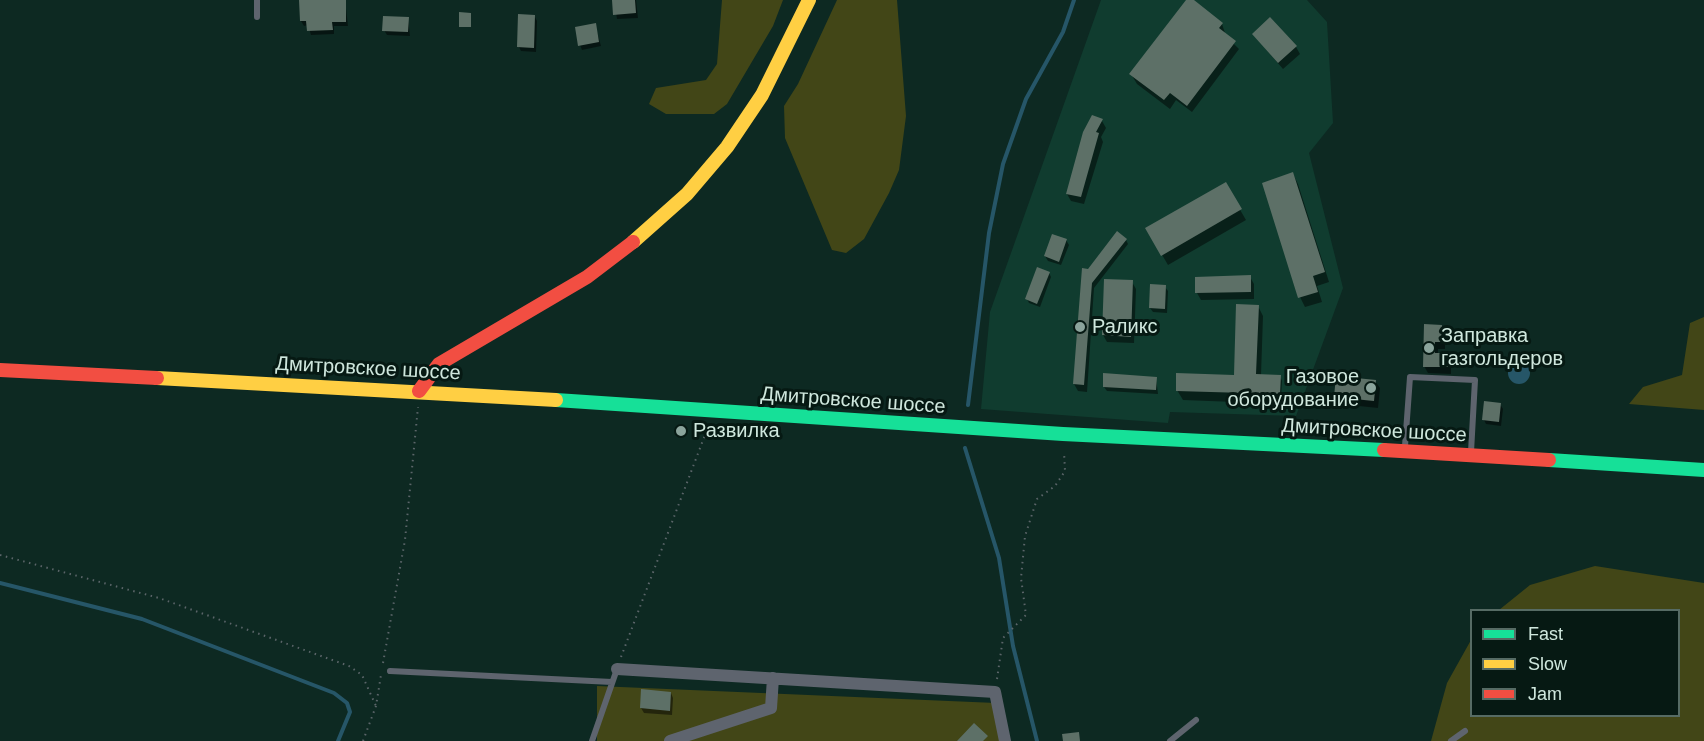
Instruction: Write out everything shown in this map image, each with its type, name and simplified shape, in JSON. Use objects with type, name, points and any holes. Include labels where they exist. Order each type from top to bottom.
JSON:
[{"type":"main road","points":[[419,391],[439,364],[587,277],[641,236],[687,194],[727,147],[762,94],[798,27],[809,0]]},
{"type":"main road","name":"Дмитровское шоссе","points":[[0,370],[419,391],[1064,434],[1405,451],[1704,470]]},
{"type":"street","points":[[617,669],[996,692],[1005,741]]},
{"type":"street","points":[[670,741],[771,708],[773,678]]},
{"type":"lane","points":[[257,0],[257,17]]},
{"type":"lane","points":[[1405,451],[1410,377],[1475,380],[1471,456]]},
{"type":"lane","points":[[592,741],[617,669]]},
{"type":"lane","points":[[390,671],[612,682]]},
{"type":"lane","points":[[1170,741],[1196,720]]},
{"type":"lane","points":[[1451,741],[1465,731]]},
{"type":"path","points":[[363,741],[376,706],[405,540],[419,391]]},
{"type":"path","points":[[617,669],[714,411]]},
{"type":"path","points":[[996,692],[1003,638],[1026,615],[1021,578],[1025,536],[1037,499],[1055,486],[1065,471],[1064,434]]},
{"type":"path","points":[[0,555],[159,598],[349,666],[362,675],[376,706]]},
{"type":"shaded area","points":[[722,0],[783,0],[773,26],[727,104],[714,114],[666,114],[649,104],[656,88],[706,80],[717,64]]},
{"type":"shaded area","points":[[837,0],[897,0],[906,116],[899,170],[889,193],[864,239],[846,253],[832,250],[785,138],[784,106],[798,84]]},
{"type":"shaded area","points":[[1101,0],[1307,0],[1327,22],[1333,123],[1309,153],[1343,288],[1296,416],[1170,412],[1168,423],[981,409],[990,312]]},
{"type":"shaded area","points":[[1704,317],[1704,410],[1629,404],[1643,387],[1682,375],[1690,323]]},
{"type":"shaded area","points":[[1595,566],[1704,583],[1704,741],[1431,741],[1447,683],[1470,642],[1470,717],[1680,717],[1680,609],[1500,609],[1530,585]]},
{"type":"shaded area","points":[[597,686],[996,703],[1006,741],[597,741]]},
{"type":"water","points":[[1515,362],[1523,362],[1530,369],[1530,377],[1523,384],[1515,384],[1508,377],[1508,369]]},
{"type":"building","points":[[299,0],[346,0],[346,22],[332,22],[333,30],[307,31],[306,21],[300,21]]},
{"type":"building","points":[[612,0],[635,0],[636,13],[613,15]]},
{"type":"building","points":[[1186,0],[1194,0],[1223,23],[1219,28],[1236,41],[1187,106],[1170,93],[1164,100],[1129,74]]},
{"type":"building","points":[[459,12],[471,13],[471,27],[459,27]]},
{"type":"building","points":[[518,14],[535,15],[534,48],[517,47]]},
{"type":"building","points":[[383,16],[409,17],[408,32],[382,31]]},
{"type":"building","points":[[1270,17],[1297,46],[1278,63],[1252,34]]},
{"type":"building","points":[[596,23],[599,42],[578,46],[575,27]]},
{"type":"building","points":[[1092,115],[1103,119],[1096,132],[1099,133],[1081,197],[1066,194],[1083,132]]},
{"type":"building","points":[[1293,172],[1325,272],[1313,276],[1318,292],[1298,298],[1262,183]]},
{"type":"building","points":[[1226,182],[1242,209],[1161,256],[1145,228]]},
{"type":"building","points":[[1117,231],[1127,239],[1092,283],[1084,385],[1073,384],[1082,268],[1088,269]]},
{"type":"building","points":[[1052,234],[1067,239],[1059,262],[1044,256]]},
{"type":"building","points":[[1037,267],[1050,272],[1037,304],[1025,299]]},
{"type":"building","points":[[1251,275],[1251,292],[1195,293],[1195,277]]},
{"type":"building","points":[[1104,279],[1133,280],[1131,337],[1102,335]]},
{"type":"building","points":[[1150,284],[1166,285],[1165,309],[1149,308]]},
{"type":"building","points":[[1236,304],[1259,305],[1256,374],[1281,375],[1280,394],[1176,391],[1176,373],[1234,375]]},
{"type":"building","name":"Заправка газгольдеров","points":[[1424,324],[1442,325],[1441,342],[1435,342],[1435,353],[1448,353],[1448,367],[1423,367]]},
{"type":"building","points":[[1103,373],[1157,377],[1156,390],[1103,387]]},
{"type":"building","points":[[1336,376],[1376,380],[1374,401],[1334,397]]},
{"type":"building","points":[[1484,401],[1501,403],[1499,422],[1482,420]]},
{"type":"building","points":[[641,689],[671,692],[670,711],[640,708]]},
{"type":"building","points":[[974,723],[988,736],[983,741],[957,741]]},
{"type":"building","points":[[1079,732],[1080,741],[1063,741],[1062,734]]},
{"type":"waterway","points":[[968,405],[989,233],[1003,164],[1026,99],[1063,32],[1074,0]]},
{"type":"waterway","points":[[965,448],[999,558],[1013,646],[1037,741]]},
{"type":"waterway","points":[[0,583],[142,619],[334,693],[347,703],[350,712],[338,741]]},
{"type":"traffic: fast","points":[[556,400],[1063,434],[1384,450]]},
{"type":"traffic: fast","points":[[1549,460],[1704,470]]},
{"type":"traffic: slow","points":[[633,242],[687,194],[727,147],[762,95],[809,0]]},
{"type":"traffic: slow","points":[[157,378],[556,400]]},
{"type":"traffic: jam","points":[[419,391],[439,364],[587,277],[633,242]]},
{"type":"traffic: jam","points":[[0,370],[157,378]]},
{"type":"traffic: jam","points":[[1384,450],[1549,460]]},
{"type":"place","name":"Раликс","points":[[1080,327]]},
{"type":"place","name":"Заправка газгольдеров","points":[[1429,348]]},
{"type":"place","name":"Газовое оборудование","points":[[1371,388]]},
{"type":"place","name":"Развилка","points":[[681,431]]}]
